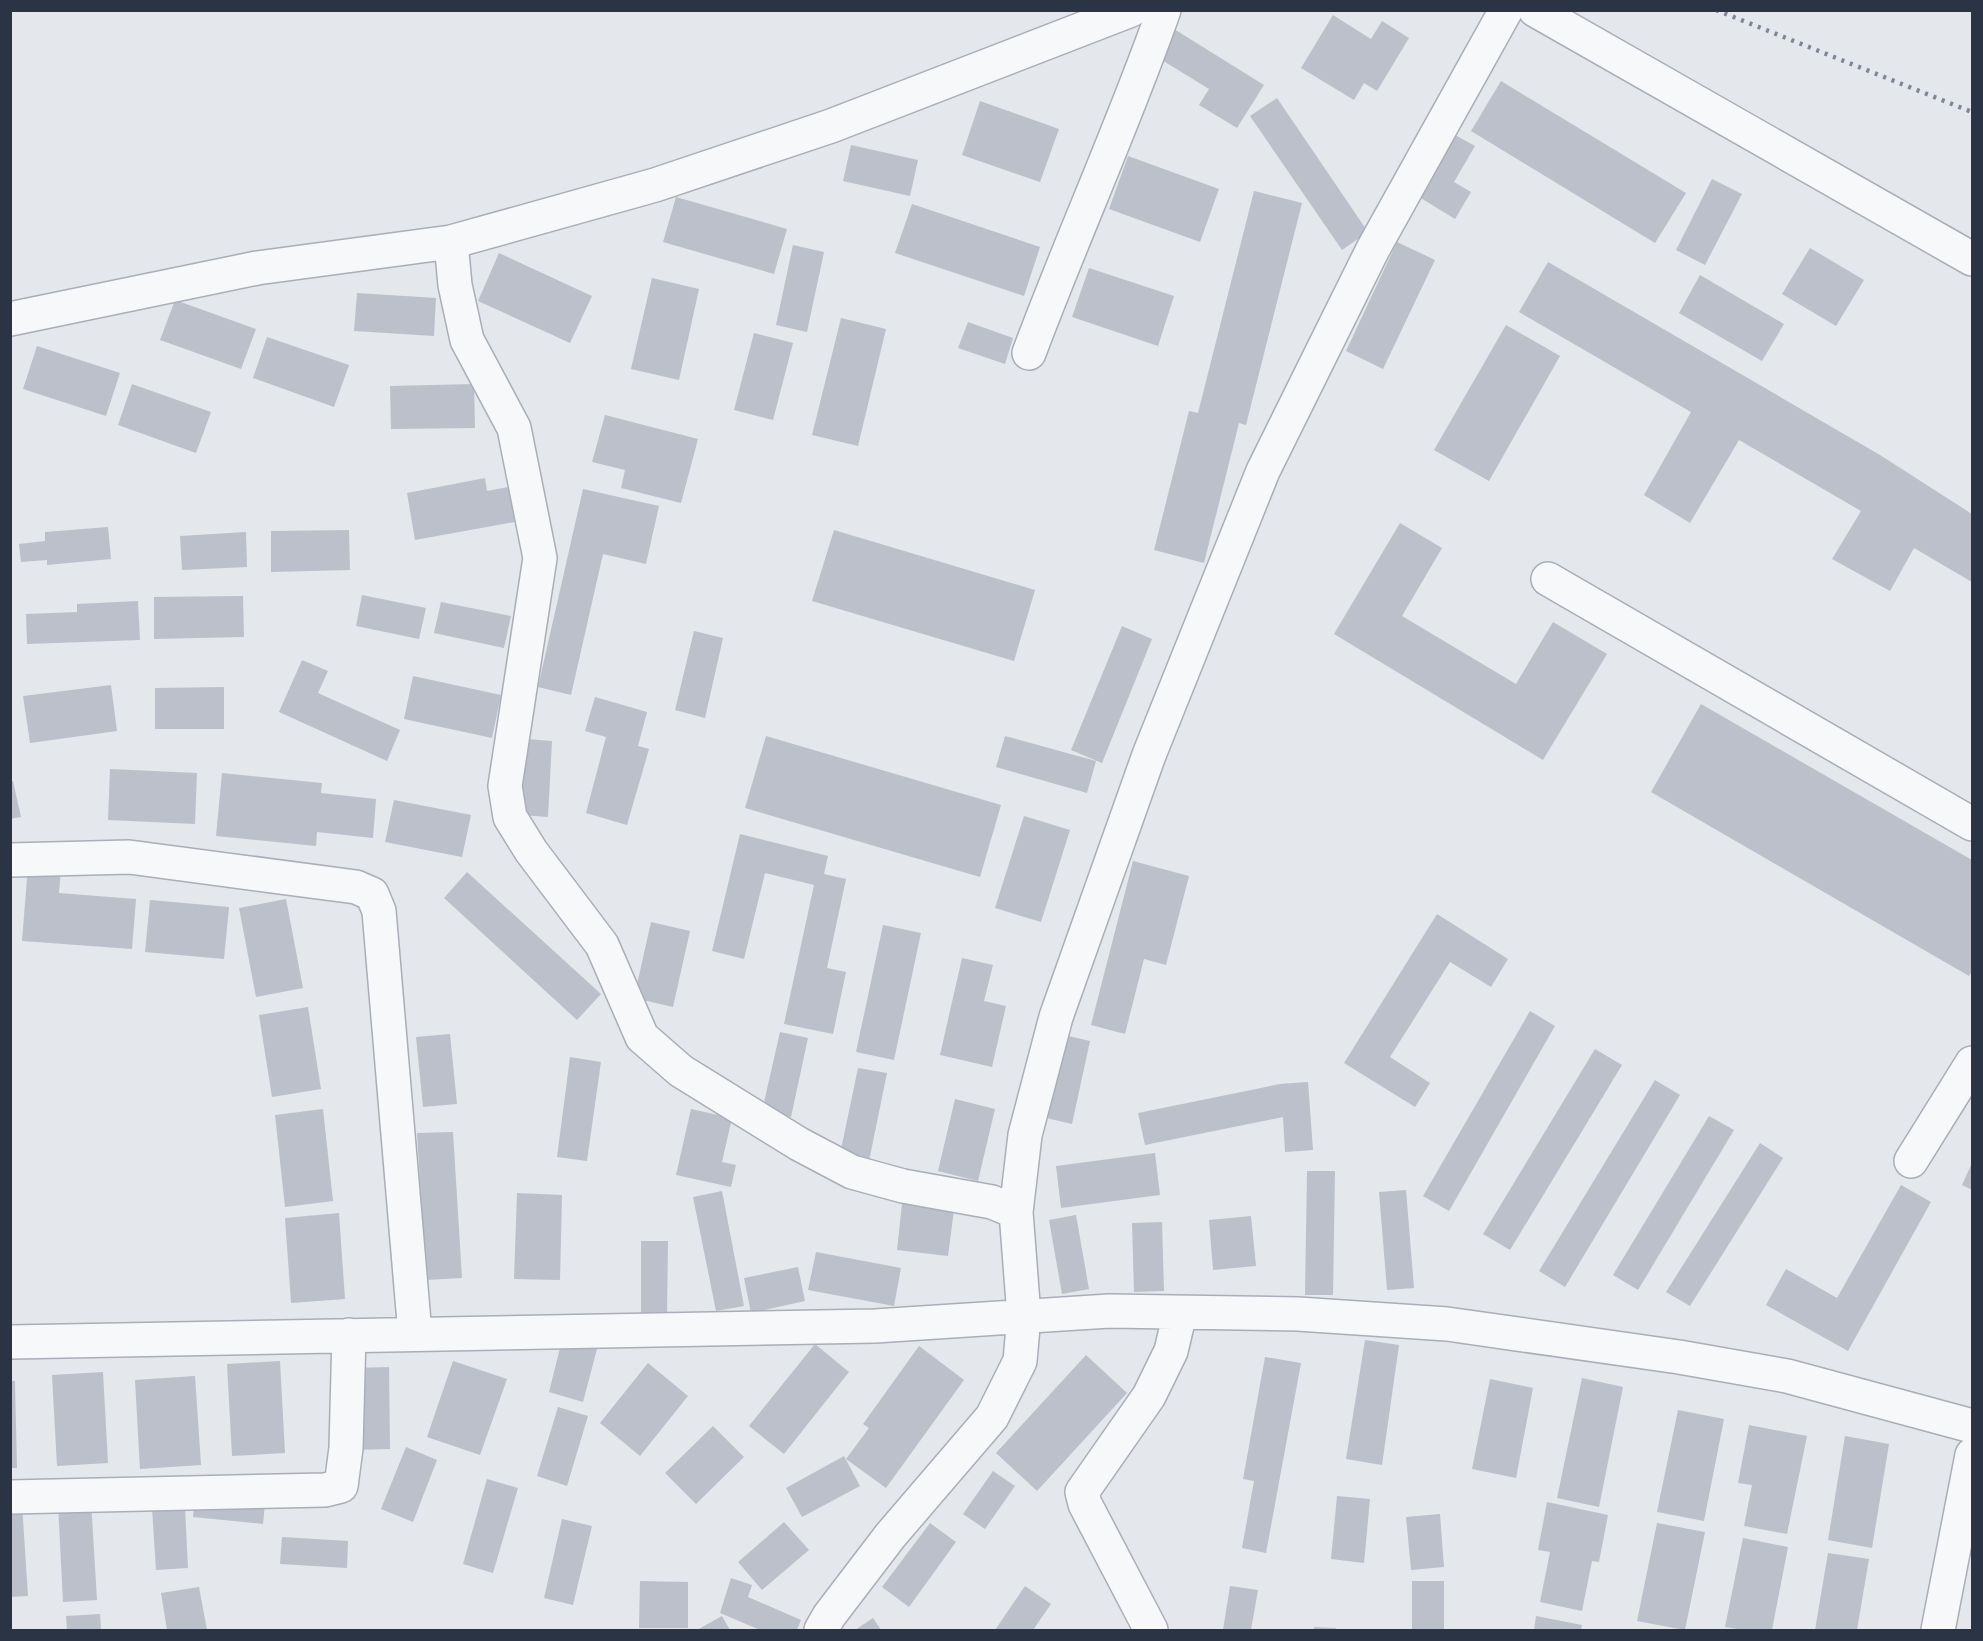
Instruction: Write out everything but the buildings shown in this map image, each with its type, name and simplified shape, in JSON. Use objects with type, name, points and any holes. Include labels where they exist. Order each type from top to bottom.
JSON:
[{"type":"street","points":[[10,319],[257,268],[451,242],[655,185],[820,130],[1131,10]]},
{"type":"street","points":[[1029,353],[1067,252],[1138,82],[1164,10]]},
{"type":"street","points":[[821,1630],[829,1616],[890,1536],[992,1417],[1020,1361],[1024,1317],[1016,1212],[1025,1136],[1056,1017],[1149,755],[1263,471],[1373,249],[1506,10]]},
{"type":"street","points":[[1535,10],[1972,259]]},
{"type":"street","points":[[451,242],[455,285],[467,340],[514,428],[540,558],[505,786],[510,817],[531,851],[602,945],[642,1036],[681,1071],[800,1144],[852,1172],[903,1186],[992,1202],[1016,1212]]},
{"type":"street","points":[[1548,579],[1972,824]]},
{"type":"street","points":[[10,860],[129,858],[356,887],[372,894],[379,911],[415,1334]]},
{"type":"street","points":[[1911,1161],[1972,1063]]},
{"type":"street","points":[[10,1342],[875,1326],[1109,1311],[1338,1317],[1447,1324],[1787,1376],[1972,1426]]},
{"type":"street","points":[[1151,1630],[1085,1504],[1082,1491],[1149,1396],[1171,1352],[1180,1312]]},
{"type":"street","points":[[10,1497],[325,1490],[341,1486],[346,1448],[349,1335]]},
{"type":"street","points":[[1938,1630],[1972,1455]]},
{"type":"railway","points":[[1716,10],[1972,112]]}]
